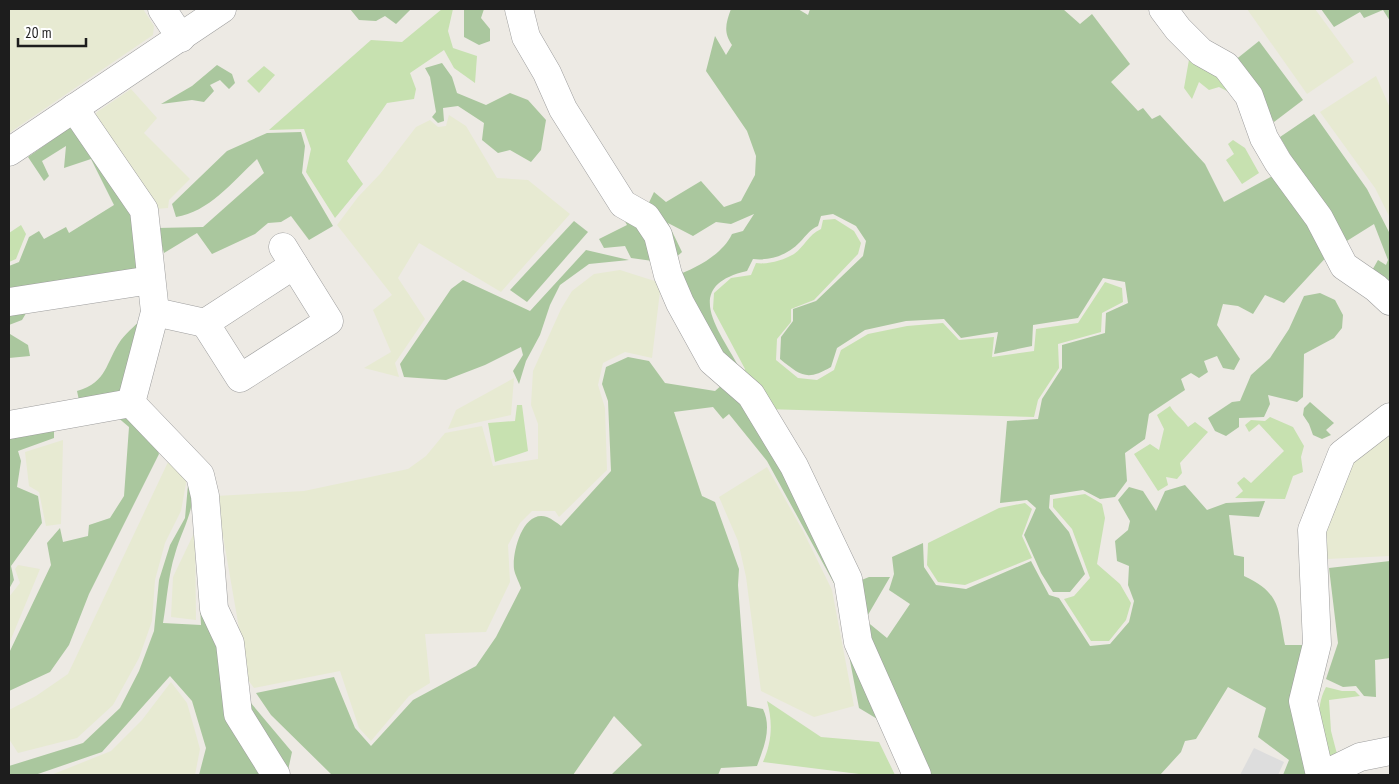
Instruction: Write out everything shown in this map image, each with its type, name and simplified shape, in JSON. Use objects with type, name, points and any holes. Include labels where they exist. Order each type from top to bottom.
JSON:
[{"type":"street","points":[[162,9],[182,38]]},
{"type":"street","points":[[9,152],[182,38],[222,9]]},
{"type":"street","points":[[519,9],[526,37],[547,73],[563,109],[623,204],[646,217],[658,235],[668,275],[680,303],[712,361],[751,395],[794,466],[848,579],[858,642],[917,775]]},
{"type":"street","points":[[1163,9],[1178,29],[1201,52],[1226,66],[1249,96],[1264,138],[1278,162],[1320,218],[1344,266],[1376,288],[1390,301]]},
{"type":"street","points":[[74,108],[144,210],[155,312],[130,403]]},
{"type":"street","points":[[155,312],[205,323],[240,378],[330,321],[288,256],[205,323]]},
{"type":"street","points":[[9,302],[151,280]]},
{"type":"street","points":[[9,425],[130,403]]},
{"type":"street","points":[[130,403],[200,475],[205,496],[214,609],[230,643],[238,714],[276,775]]},
{"type":"street","points":[[1390,417],[1342,454],[1312,530],[1317,644],[1303,701],[1322,775],[1360,757],[1390,751]]},
{"type":"green space","points":[[9,9],[143,9],[154,26],[153,35],[9,133]]},
{"type":"green space","points":[[350,9],[411,9],[396,24],[385,16],[376,21],[359,20]]},
{"type":"green space","points":[[442,9],[453,9],[448,31],[453,48],[477,56],[475,83],[454,68],[444,50],[410,73],[416,89],[414,99],[387,103],[347,161],[363,184],[335,218],[306,172],[311,149],[304,129],[269,130],[371,40],[402,42]]},
{"type":"green space","points":[[464,9],[484,9],[481,18],[490,29],[490,41],[479,45],[464,37]]},
{"type":"green space","points":[[731,9],[798,9],[808,15],[810,9],[1063,9],[1080,24],[1092,14],[1130,64],[1111,82],[1138,111],[1143,108],[1152,119],[1160,115],[1205,164],[1224,202],[1278,173],[1331,252],[1284,303],[1265,295],[1253,314],[1238,306],[1223,304],[1217,325],[1240,359],[1234,370],[1223,368],[1217,356],[1204,361],[1208,372],[1199,378],[1191,373],[1181,379],[1185,390],[1149,414],[1145,439],[1125,453],[1127,481],[1115,497],[1100,499],[1083,490],[1050,495],[1049,508],[1069,532],[1085,574],[1070,592],[1053,592],[1041,573],[1024,535],[1036,508],[1027,500],[1000,503],[1007,421],[1038,419],[1042,399],[1062,368],[1062,345],[1105,333],[1106,313],[1128,303],[1125,282],[1103,278],[1078,318],[1033,325],[1032,346],[994,354],[998,332],[961,338],[944,319],[906,321],[865,330],[837,348],[831,367],[816,374],[804,375],[780,359],[781,337],[793,321],[793,309],[816,301],[863,256],[866,241],[856,226],[833,214],[821,216],[818,226],[810,231],[795,247],[784,254],[772,258],[753,259],[747,271],[727,278],[715,287],[710,298],[711,311],[715,324],[739,367],[735,374],[675,276],[708,260],[728,242],[732,234],[743,231],[754,214],[731,224],[716,222],[693,236],[668,223],[682,252],[671,262],[646,209],[654,192],[666,202],[701,181],[724,207],[741,201],[755,175],[756,156],[747,131],[706,71],[715,36],[726,55],[732,45],[726,32]]},
{"type":"green space","points":[[1247,9],[1315,9],[1354,62],[1307,94]]},
{"type":"green space","points":[[1321,9],[1390,9],[1390,21],[1383,10],[1364,18],[1360,12],[1334,27]]},
{"type":"green space","points":[[1259,41],[1303,100],[1274,122],[1249,78],[1234,61]]},
{"type":"green space","points":[[1190,54],[1215,70],[1237,96],[1219,87],[1209,90],[1199,82],[1192,99],[1184,88]]},
{"type":"green space","points":[[442,63],[452,77],[457,93],[486,105],[510,93],[528,100],[546,120],[541,150],[531,162],[510,150],[498,153],[482,140],[484,123],[458,106],[443,108],[444,121],[438,123],[432,117],[436,112],[430,77],[425,68]]},
{"type":"green space","points":[[217,65],[232,74],[235,83],[229,89],[220,80],[210,85],[214,91],[204,102],[192,100],[161,104],[192,86]]},
{"type":"green space","points":[[264,66],[275,75],[259,93],[247,81]]},
{"type":"green space","points":[[1376,76],[1390,108],[1390,218],[1375,188],[1320,112]]},
{"type":"green space","points":[[131,89],[157,118],[144,133],[190,179],[169,200],[168,208],[155,209],[94,118],[97,112]]},
{"type":"green space","points":[[1314,114],[1367,189],[1390,234],[1390,294],[1370,274],[1378,260],[1386,265],[1388,260],[1374,224],[1342,244],[1280,137]]},
{"type":"green space","points":[[449,115],[466,126],[497,178],[528,180],[570,214],[501,292],[419,243],[398,278],[425,319],[395,363],[399,377],[364,368],[391,352],[373,310],[392,295],[337,225],[416,127],[430,120],[438,127],[446,126]]},
{"type":"green space","points":[[69,128],[80,131],[138,212],[145,272],[31,305],[22,320],[9,325],[9,266],[19,262],[29,237],[39,231],[44,239],[66,227],[69,233],[114,205],[91,159],[64,168],[66,146],[42,161],[49,176],[44,181],[28,157]]},
{"type":"green space","points":[[301,132],[305,146],[302,173],[333,226],[309,240],[291,216],[281,222],[268,223],[255,234],[212,254],[197,233],[164,253],[157,228],[203,227],[264,173],[257,159],[230,186],[210,202],[188,214],[176,217],[172,204],[227,151],[267,133]]},
{"type":"green space","points":[[1233,140],[1245,148],[1259,173],[1242,184],[1226,160],[1234,154],[1228,144]]},
{"type":"green space","points":[[630,213],[660,262],[631,258],[625,246],[604,248],[599,239],[627,225],[622,216]]},
{"type":"green space","points":[[835,219],[854,231],[861,243],[858,254],[814,300],[791,309],[791,322],[777,339],[776,360],[798,378],[817,380],[834,370],[841,350],[868,334],[907,326],[943,323],[959,340],[994,337],[992,357],[1034,351],[1036,329],[1078,323],[1105,282],[1122,288],[1123,302],[1102,313],[1101,332],[1058,344],[1059,368],[1038,400],[1034,417],[765,409],[740,377],[745,369],[713,309],[714,293],[731,278],[751,275],[756,263],[775,262],[794,254],[813,234],[821,229],[823,220]]},
{"type":"green space","points":[[574,221],[588,232],[527,302],[510,290]]},
{"type":"green space","points":[[21,225],[26,234],[16,259],[9,262],[9,233]]},
{"type":"green space","points":[[586,250],[629,260],[589,264],[560,285],[550,305],[540,335],[526,361],[519,384],[513,371],[523,355],[521,347],[485,365],[446,380],[404,377],[400,364],[451,289],[463,280],[530,311]]},
{"type":"green space","points":[[620,270],[661,283],[652,358],[625,352],[603,363],[598,385],[605,408],[607,470],[559,517],[555,511],[532,511],[520,523],[508,545],[510,582],[486,632],[425,634],[430,683],[409,696],[371,741],[359,728],[340,671],[254,688],[248,680],[216,496],[304,491],[408,469],[426,456],[445,433],[482,426],[493,466],[538,459],[538,424],[531,405],[533,371],[561,309],[572,291],[594,274]]},
{"type":"green space","points":[[1320,293],[1335,300],[1343,315],[1342,328],[1334,338],[1304,354],[1303,397],[1297,402],[1268,395],[1270,404],[1264,417],[1239,418],[1239,427],[1226,436],[1215,431],[1208,418],[1232,402],[1240,401],[1251,375],[1270,358],[1289,329],[1304,296]]},
{"type":"green space","points":[[146,315],[126,397],[80,405],[77,391],[87,387],[100,377],[121,340]]},
{"type":"green space","points":[[9,326],[10,334],[28,345],[30,356],[9,358]]},
{"type":"green space","points":[[628,357],[649,361],[665,383],[715,391],[723,384],[746,399],[844,580],[889,726],[859,708],[836,587],[767,461],[729,414],[723,419],[713,407],[674,412],[702,496],[715,502],[739,569],[738,585],[747,706],[763,709],[767,723],[766,738],[757,766],[721,768],[718,775],[611,775],[642,745],[614,716],[573,775],[332,775],[271,715],[256,693],[334,677],[355,728],[371,746],[413,700],[476,666],[496,637],[521,588],[514,562],[517,543],[525,525],[531,519],[539,516],[547,517],[561,526],[611,471],[608,401],[602,384],[606,367]]},
{"type":"green space","points":[[514,378],[511,415],[448,429],[456,410]]},
{"type":"green space","points":[[1310,402],[1334,423],[1326,430],[1331,435],[1322,439],[1313,435],[1303,415],[1304,408]]},
{"type":"green space","points":[[517,405],[522,405],[528,451],[495,462],[488,423],[515,421]]},
{"type":"green space","points":[[1170,406],[1188,427],[1195,422],[1208,432],[1180,463],[1182,473],[1177,479],[1166,477],[1168,485],[1158,491],[1134,454],[1150,444],[1159,450],[1164,429],[1157,415]]},
{"type":"green space","points":[[127,413],[148,429],[159,454],[89,594],[69,645],[50,672],[9,691],[9,653],[51,565],[47,543],[60,528],[63,542],[88,536],[89,525],[110,518],[124,496],[129,427],[116,416]]},
{"type":"green space","points":[[1270,417],[1293,427],[1304,446],[1301,457],[1303,472],[1293,476],[1285,499],[1235,498],[1243,491],[1237,483],[1244,477],[1251,483],[1284,451],[1259,424],[1249,432],[1245,425],[1251,420],[1265,421]]},
{"type":"green space","points":[[54,427],[54,438],[18,451],[21,461],[17,487],[38,496],[42,523],[11,566],[14,580],[9,589],[9,436]]},
{"type":"green space","points":[[1390,431],[1390,556],[1327,559],[1325,528],[1353,459]]},
{"type":"green space","points":[[63,440],[61,524],[46,526],[39,492],[29,486],[25,452]]},
{"type":"green space","points":[[168,462],[187,478],[181,511],[165,543],[155,580],[152,621],[139,658],[113,705],[77,738],[18,753],[9,739],[9,710],[36,696],[68,674]]},
{"type":"green space","points":[[767,467],[803,531],[832,590],[854,706],[814,717],[761,691],[746,577],[738,541],[719,497]]},
{"type":"green space","points":[[193,484],[190,511],[171,571],[163,623],[201,625],[196,522],[245,696],[292,752],[287,775],[199,775],[206,748],[192,701],[170,676],[102,752],[35,775],[9,775],[9,766],[83,743],[120,708],[139,671],[154,631],[159,580],[170,545],[185,518],[188,485]]},
{"type":"green space","points":[[1185,485],[1207,510],[1226,503],[1265,501],[1259,517],[1229,515],[1234,555],[1244,557],[1244,576],[1265,589],[1276,603],[1285,645],[1314,645],[1316,775],[1283,775],[1289,760],[1258,737],[1266,708],[1228,687],[1196,739],[1185,741],[1181,752],[1160,775],[922,775],[862,640],[854,583],[869,577],[890,577],[865,620],[887,638],[910,604],[889,590],[894,574],[892,557],[923,543],[924,567],[936,585],[966,589],[1031,561],[1049,595],[1059,598],[1090,646],[1110,644],[1129,622],[1134,601],[1128,585],[1129,566],[1117,561],[1115,541],[1128,530],[1130,521],[1118,500],[1129,487],[1143,491],[1156,511],[1165,491]]},
{"type":"green space","points":[[1085,494],[1102,504],[1105,518],[1097,564],[1120,584],[1131,603],[1126,620],[1109,641],[1091,641],[1064,599],[1074,596],[1090,578],[1072,529],[1053,507],[1053,499]]},
{"type":"green space","points":[[1025,503],[1032,509],[1022,536],[1032,558],[965,585],[938,582],[927,565],[928,543],[999,508]]},
{"type":"green space","points":[[195,531],[196,620],[171,617],[173,577]]},
{"type":"green space","points":[[1390,561],[1390,658],[1375,660],[1376,697],[1364,696],[1356,686],[1343,687],[1326,679],[1338,643],[1329,568]]},
{"type":"green space","points":[[18,565],[40,569],[9,644],[9,597],[20,583],[15,569]]},
{"type":"green space","points":[[171,682],[187,703],[200,749],[195,775],[51,775],[111,751],[142,720]]},
{"type":"green space","points":[[1326,687],[1342,691],[1355,691],[1360,696],[1329,700],[1331,731],[1337,754],[1328,759],[1321,732],[1319,714],[1322,696]]},
{"type":"green space","points":[[767,701],[821,737],[879,742],[895,775],[867,775],[763,762],[771,732]]},
{"type":"shaded area","points":[[1254,748],[1284,762],[1278,775],[1240,775]]}]
